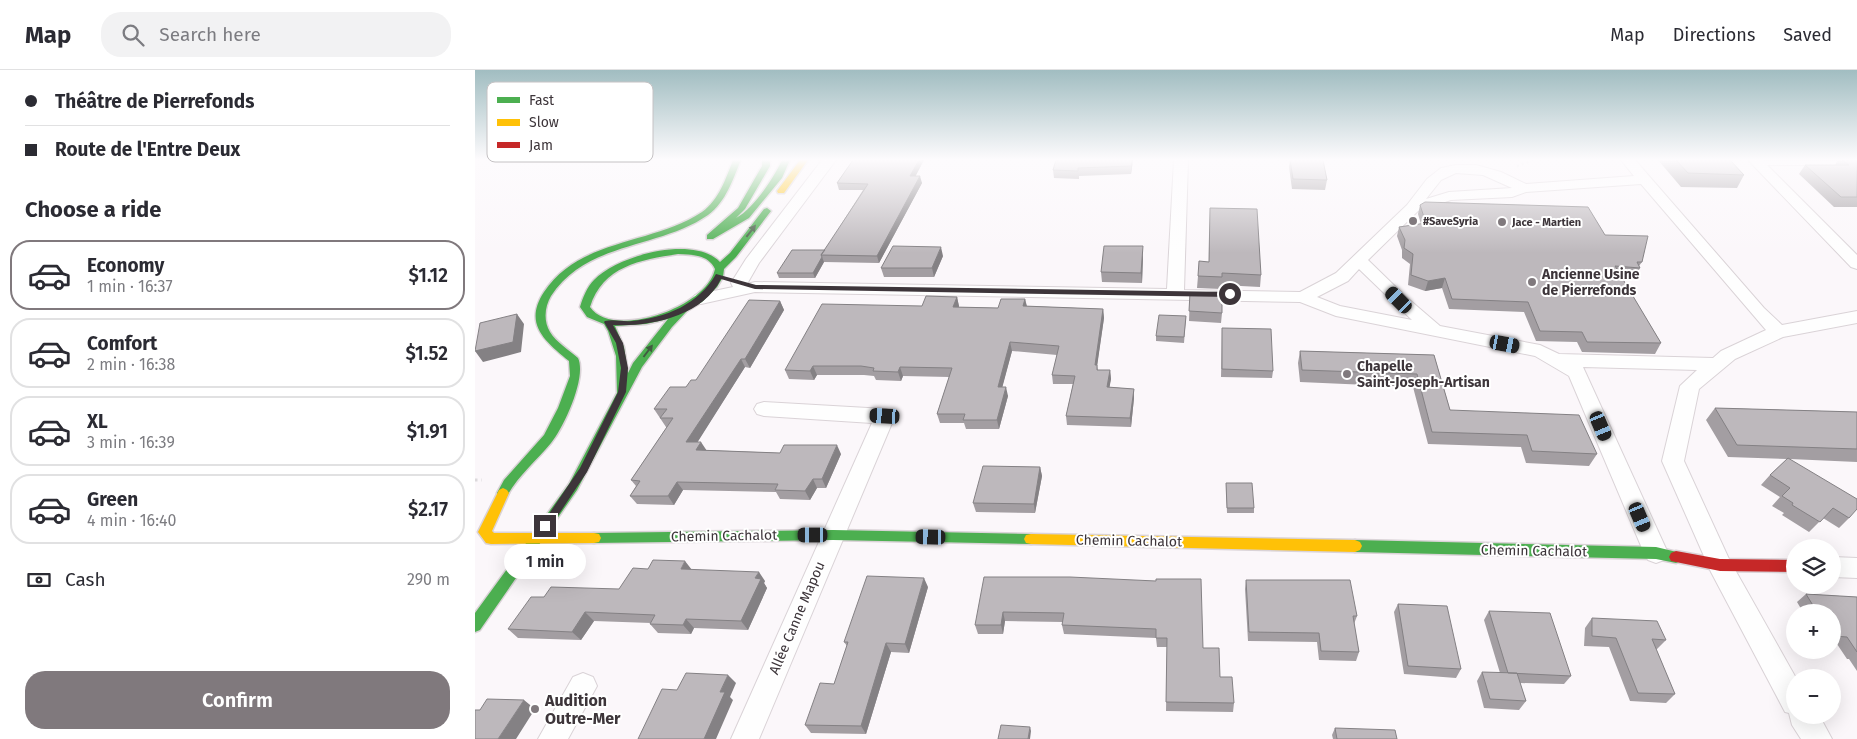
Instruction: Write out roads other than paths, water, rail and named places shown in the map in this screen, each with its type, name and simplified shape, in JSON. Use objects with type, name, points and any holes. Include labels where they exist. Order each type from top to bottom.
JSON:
[{"type":"main road","name":"Chemin Cachalot","points":[[724,191],[717,203],[703,214],[681,226],[603,252],[581,263],[557,279],[544,295],[540,314],[546,333],[574,360],[575,376],[564,408],[548,438],[508,483],[485,532],[491,539],[536,540],[560,537],[833,534],[1656,553],[1720,565],[1786,566]]},
{"type":"main road","points":[[710,237],[741,208],[751,191]]},
{"type":"main road","points":[[766,191],[746,216],[693,246],[634,260],[613,270],[597,282],[587,294],[585,307],[593,316],[607,322],[640,322],[657,319],[683,310],[701,299],[713,287],[719,272],[780,191]]},
{"type":"main road","points":[[678,251],[697,253],[712,258],[719,272]]},
{"type":"main road","points":[[475,625],[583,470],[637,366],[668,325],[683,310]]},
{"type":"main road","points":[[607,322],[620,343],[625,368],[622,392]]},
{"type":"street","points":[[747,285],[752,262],[805,191]]},
{"type":"street","points":[[1175,293],[1180,191]]},
{"type":"street","points":[[1303,296],[1342,277],[1413,208],[1424,191]]},
{"type":"street","points":[[1413,208],[1449,196],[1516,191]]},
{"type":"street","points":[[1653,191],[1758,312],[1778,332]]},
{"type":"street","points":[[1786,191],[1857,264]]},
{"type":"street","points":[[1359,260],[1399,300],[1435,331]]},
{"type":"street","points":[[719,272],[747,285]]},
{"type":"street","points":[[701,299],[747,285],[1303,296],[1336,311],[1540,351],[1577,372],[1656,553]]},
{"type":"street","points":[[1786,686],[1720,565],[1673,462],[1690,386],[1728,355],[1778,332],[1857,317]]},
{"type":"street","points":[[1556,360],[1717,364]]},
{"type":"street","name":"Allée Canne Mapou","points":[[745,739],[885,416],[764,409]]},
{"type":"street","points":[[1841,567],[1857,568]]},
{"type":"street","points":[[552,739],[583,686]]},
{"type":"street","points":[[1808,724],[1818,739]]},
{"type":"place","name":"#SaveSyria","points":[[1413,221]]},
{"type":"place","name":"Jace - Martien","points":[[1502,222]]},
{"type":"place","name":"Ancienne Usine de Pierrefonds","points":[[1532,282]]},
{"type":"place","name":"Chapelle Saint-Joseph-Artisan","points":[[1347,374]]},
{"type":"place","name":"Audition Outre-Mer","points":[[535,709]]}]
